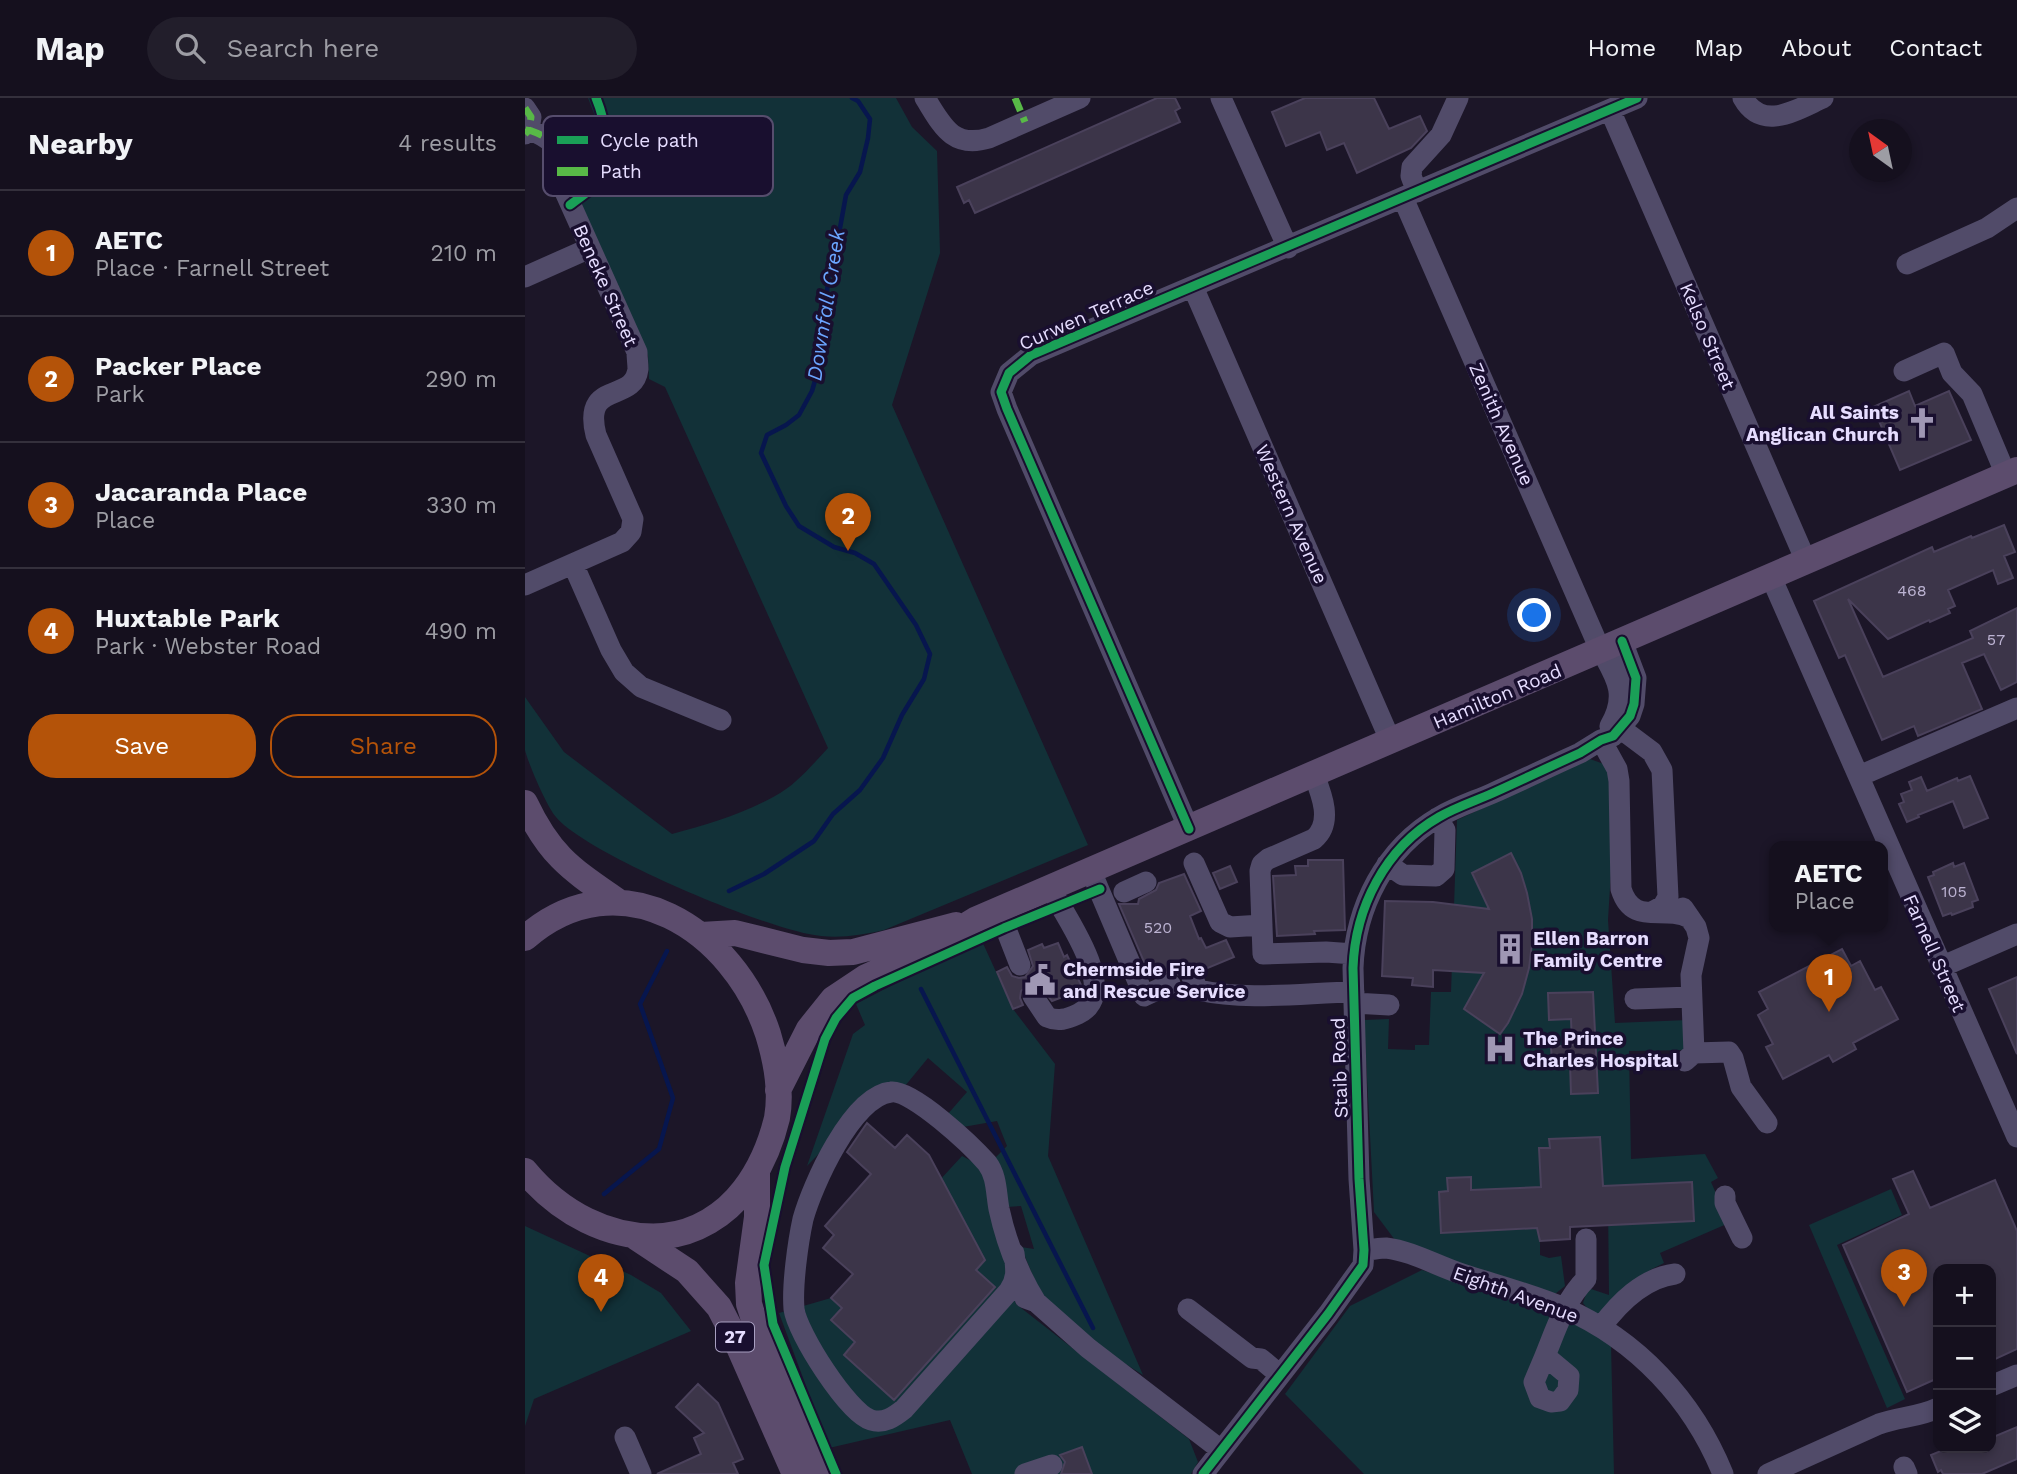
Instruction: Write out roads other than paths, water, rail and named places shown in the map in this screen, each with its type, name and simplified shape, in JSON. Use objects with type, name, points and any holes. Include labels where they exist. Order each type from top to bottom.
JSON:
[{"type":"main road","name":"Hamilton Road","points":[[778,1090],[809,1029],[833,999],[866,977],[926,950],[987,916],[2012,472]]},
{"type":"main road","name":"27","points":[[525,803],[555,852],[577,874],[620,903],[660,912],[701,935],[737,972],[757,1006],[772,1046],[778,1090],[777,1117],[757,1172],[757,1217],[748,1283],[750,1304],[761,1341],[818,1474]]},
{"type":"main road","points":[[525,938],[552,917],[568,910],[602,903],[620,903]]},
{"type":"main road","name":"Hamilton Road","points":[[701,935],[735,933],[803,950],[853,952],[987,916]]},
{"type":"main road","name":"27","points":[[525,1171],[537,1197],[589,1222],[632,1235],[687,1270],[719,1307],[731,1329],[795,1474]]},
{"type":"main road","points":[[632,1235],[676,1235],[703,1225],[740,1196],[757,1172]]},
{"type":"street","points":[[925,98],[949,133],[962,140],[975,141],[989,138],[1080,98]]},
{"type":"street","points":[[1221,98],[1287,248]]},
{"type":"street","points":[[1410,195],[1412,167],[1441,135],[1458,98]]},
{"type":"street","name":"Curwen Terrace","points":[[1189,829],[1001,392],[1009,373],[1031,355],[1637,98]]},
{"type":"street","points":[[1743,98],[1755,113],[1771,118],[1823,98]]},
{"type":"street","points":[[525,108],[531,117],[527,132]]},
{"type":"street","name":"Kelso Street","points":[[1611,110],[1806,561]]},
{"type":"street","name":"Zenith Avenue","points":[[1410,195],[1612,646]]},
{"type":"street","name":"Beneke Street","points":[[525,585],[622,542],[631,532],[633,519],[592,421],[594,406],[602,398],[630,385],[638,372],[637,352],[567,196]]},
{"type":"street","points":[[1907,264],[1987,228],[2017,208]]},
{"type":"street","points":[[525,277],[590,248]]},
{"type":"street","name":"Western Avenue","points":[[1193,287],[1391,742]]},
{"type":"street","points":[[1904,371],[1944,353],[1952,373],[1972,394],[2012,472]]},
{"type":"street","points":[[573,564],[611,650],[624,672],[641,687],[721,720]]},
{"type":"street","name":"Farnell Street","points":[[1771,577],[1887,841]]},
{"type":"street","points":[[1612,646],[1634,669],[1637,686],[1635,704],[1612,730],[1619,781],[1621,889],[1625,901],[1640,912],[1677,912],[1690,919]]},
{"type":"street","points":[[1859,776],[2017,708]]},
{"type":"street","points":[[1612,730],[1652,752],[1662,770],[1668,897],[1663,906],[1652,912]]},
{"type":"street","name":"Staib Road","points":[[1203,1474],[1363,1265],[1354,954],[1361,918],[1370,894],[1387,864],[1407,841],[1437,818],[1580,753],[1612,730]]},
{"type":"street","points":[[1314,775],[1324,808],[1323,828],[1314,839],[1268,859],[1262,864],[1260,871],[1263,954],[1354,954]]},
{"type":"street","points":[[1387,864],[1403,875],[1441,874],[1444,869],[1445,830],[1437,818]]},
{"type":"street","name":"Farnell Street","points":[[1888,844],[2017,1137]]},
{"type":"street","points":[[1194,863],[1220,922],[1230,927],[1262,925]]},
{"type":"street","points":[[1091,871],[1144,996],[1170,984]]},
{"type":"street","points":[[1124,892],[1146,882]]},
{"type":"street","points":[[1667,882],[1696,927],[1699,938],[1691,975],[1690,1057],[1729,1052],[1741,1087],[1767,1123]]},
{"type":"street","points":[[1033,996],[1047,1017],[1061,1020],[1087,1009],[1096,992],[1093,974],[1075,932],[1051,888]]},
{"type":"street","points":[[987,916],[1020,965]]},
{"type":"street","points":[[1941,967],[2017,934]]},
{"type":"street","points":[[1192,977],[1198,990],[1211,993],[1354,998],[1389,1005]]},
{"type":"street","points":[[1635,999],[1691,997]]},
{"type":"street","points":[[1014,1253],[1015,1281],[997,1304],[904,1409],[896,1416],[881,1421],[866,1418],[849,1404],[808,1346],[796,1316],[794,1295],[804,1216],[833,1150],[851,1121],[872,1100],[883,1094],[899,1092],[914,1099],[939,1119],[990,1168],[999,1210],[1023,1277],[1036,1302]]},
{"type":"street","points":[[1725,1196],[1725,1203],[1742,1238]]},
{"type":"street","points":[[1545,1356],[1575,1290],[1586,1279],[1586,1240]]},
{"type":"street","name":"Eighth Avenue","points":[[1364,1250],[1385,1248],[1407,1255],[1565,1309],[1607,1331],[1654,1368],[1675,1391],[1707,1438],[1723,1474]]},
{"type":"street","points":[[1607,1331],[1628,1310],[1676,1280]]},
{"type":"street","points":[[997,1304],[1015,1297],[1036,1302],[1088,1348],[1221,1450]]},
{"type":"street","points":[[1188,1309],[1252,1358],[1256,1368],[1277,1378]]},
{"type":"street","points":[[1996,1383],[2017,1375]]},
{"type":"street","points":[[1767,1474],[1894,1419],[1912,1417],[1933,1410]]},
{"type":"street","points":[[625,1437],[641,1474]]},
{"type":"street","points":[[1025,1474],[1052,1465]]},
{"type":"waterway","name":"Downfall Creek","points":[[729,891],[764,874],[814,841],[833,814],[860,790],[883,758],[902,715],[924,679],[930,654],[916,625],[874,564],[855,553],[834,547],[799,526],[786,506],[761,453],[767,435],[799,415],[812,391],[821,360],[829,306],[827,292],[830,260],[846,195],[860,172],[868,138],[870,119],[858,101],[852,98]]},
{"type":"waterway","name":"Downfall Creek","points":[[604,1194],[659,1149],[673,1098],[640,1004],[667,951]]},
{"type":"waterway","points":[[921,989],[1093,1328]]},
{"type":"place","name":"All Saints Anglican Church","points":[[1922,423]]},
{"type":"place","name":"Packer Place","points":[[848,551]]},
{"type":"place","name":"Ellen Barron Family Centre","points":[[1510,949]]},
{"type":"place","name":"Chermside Fire and Rescue Service","points":[[1040,980]]},
{"type":"place","name":"AETC","points":[[1829,1012]]},
{"type":"place","name":"The Prince Charles Hospital","points":[[1500,1049]]},
{"type":"place","name":"Jacaranda Place","points":[[1904,1307]]},
{"type":"place","name":"Huxtable Park","points":[[601,1312]]}]
